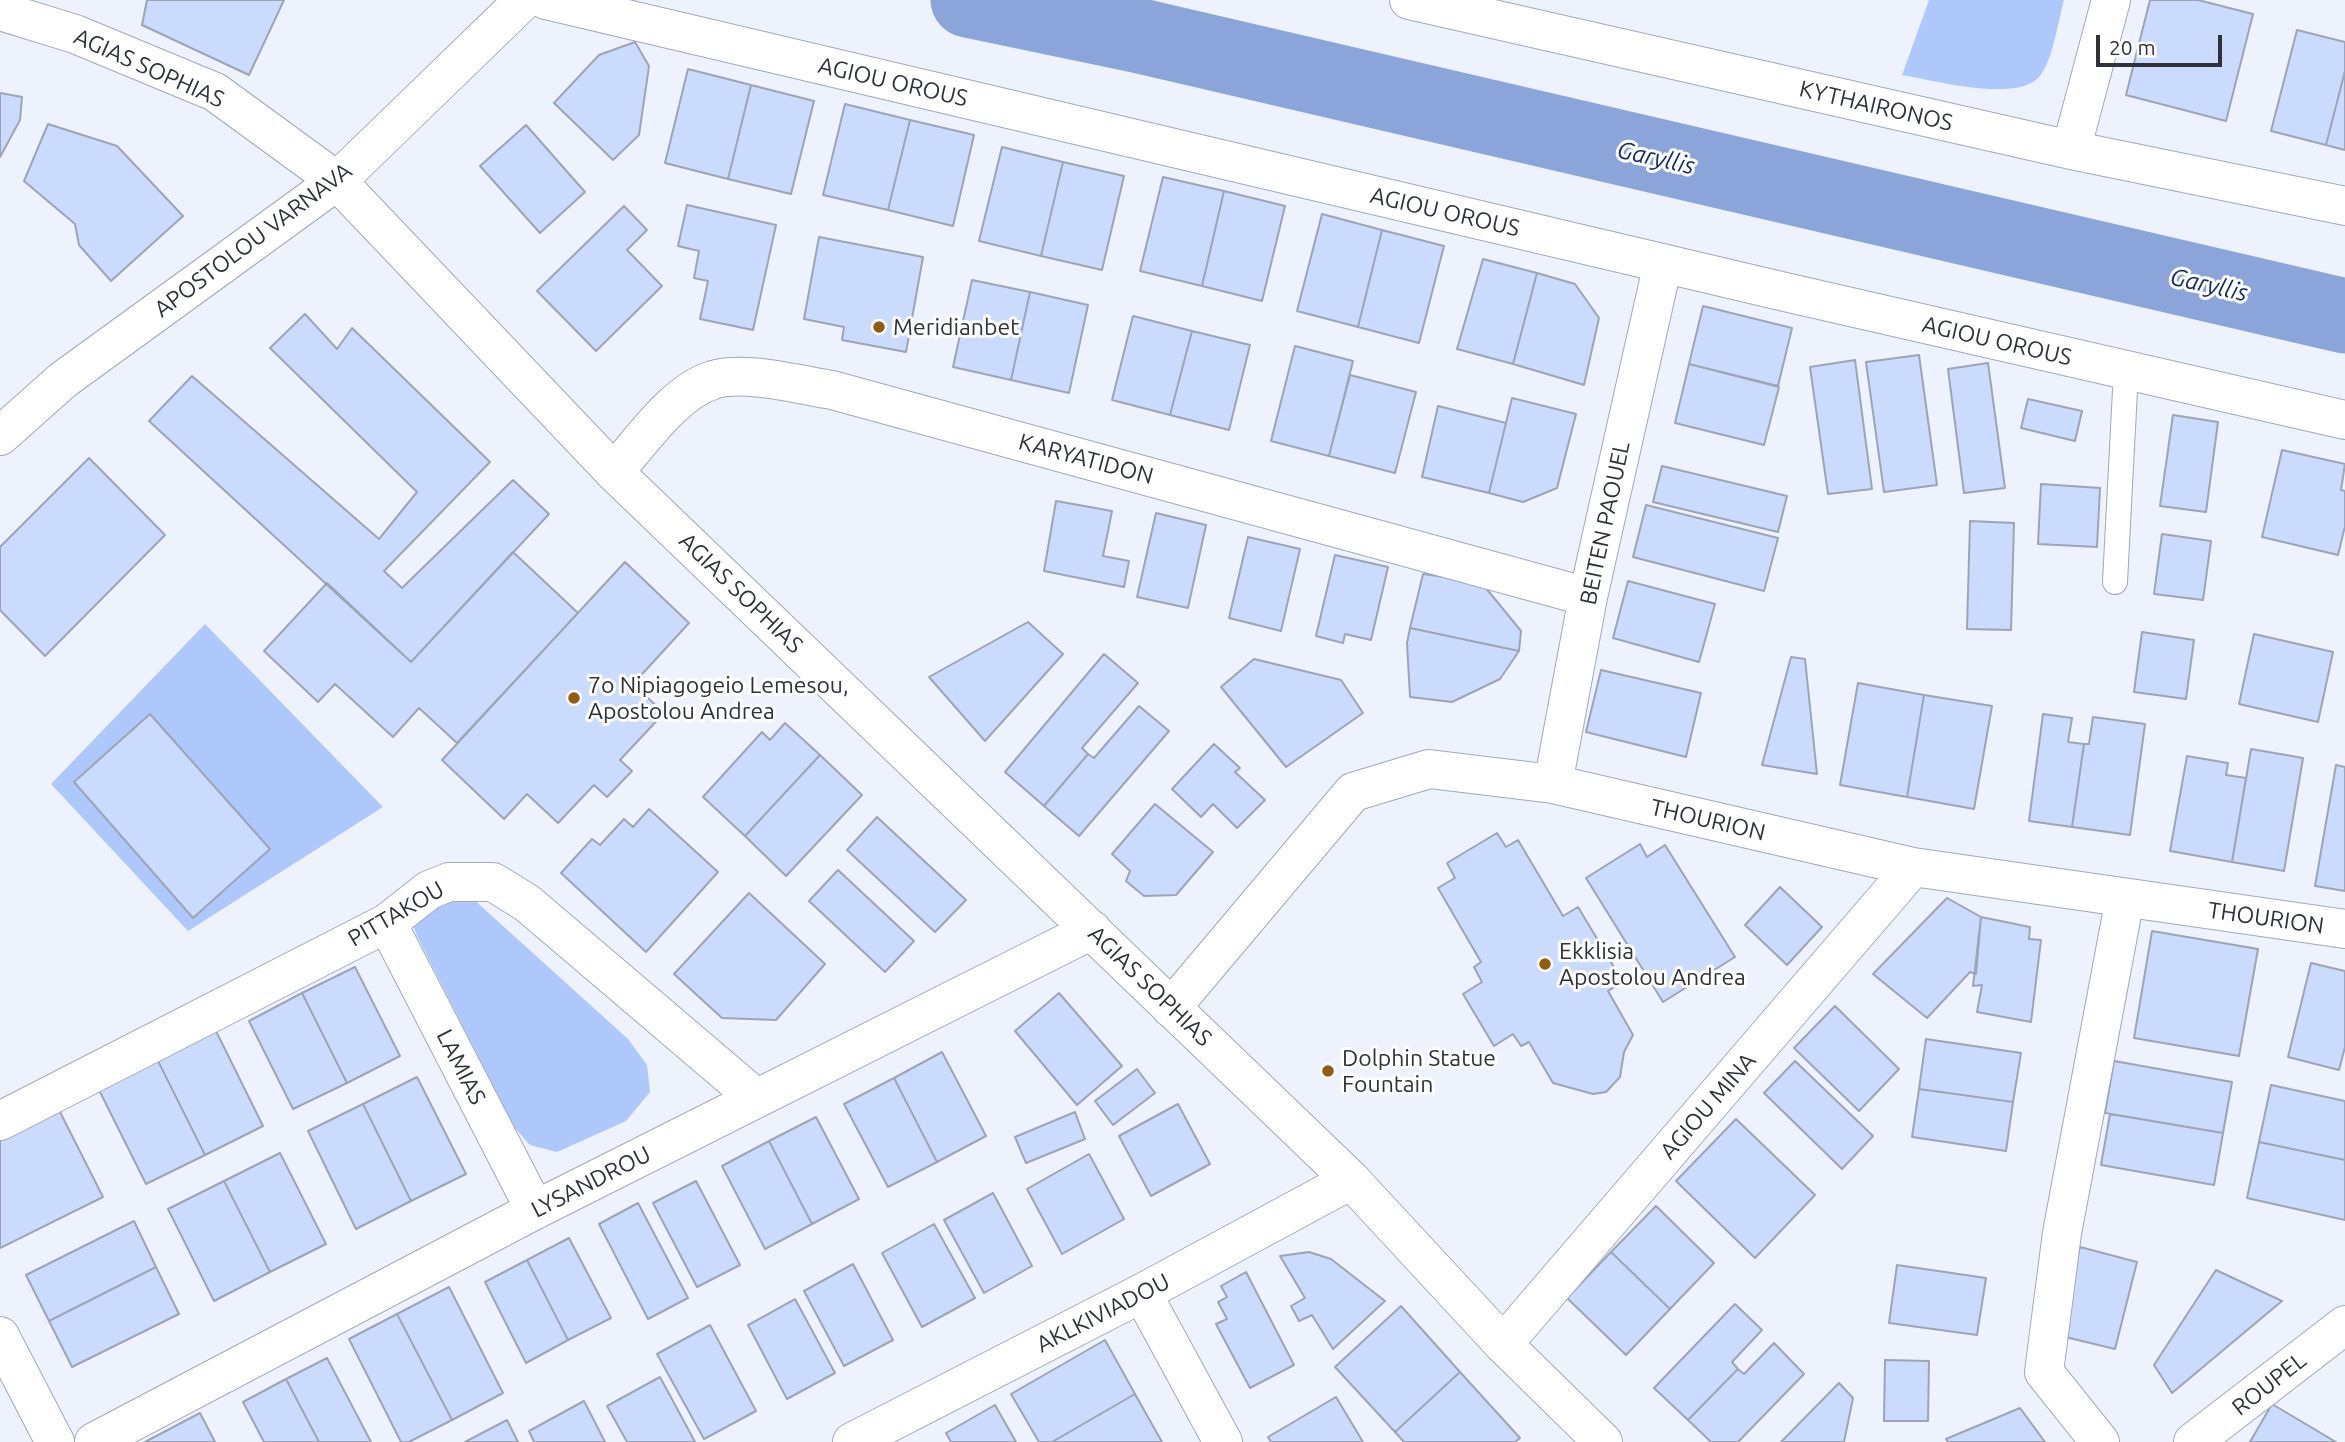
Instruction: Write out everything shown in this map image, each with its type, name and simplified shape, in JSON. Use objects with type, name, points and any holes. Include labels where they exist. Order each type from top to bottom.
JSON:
[{"type":"street","name":"APOSTOLOU VARNAVA","points":[[0,436],[63,380],[337,181],[524,0]]},
{"type":"street","name":"AGIOU OROUS","points":[[547,0],[1663,263],[2345,420]]},
{"type":"street","name":"KYTHAIRONOS","points":[[1409,0],[2071,150],[2345,206]]},
{"type":"street","points":[[2071,150],[2111,0]]},
{"type":"street","name":"AGIAS SOPHIAS","points":[[0,11],[75,34],[215,92],[337,181],[614,472],[1351,1180],[1503,1345],[1603,1442]]},
{"type":"street","name":"BEITEN PAOUEL","points":[[1553,784],[1588,597],[1663,263]]},
{"type":"street","name":"KARYATIDON","points":[[614,472],[679,398],[713,380],[748,377],[832,390],[1588,597]]},
{"type":"street","name":"THOURION","points":[[1171,1008],[1353,792],[1429,769],[1553,784],[1913,867],[2345,929]]},
{"type":"street","name":"AGIOU MINA","points":[[1503,1345],[1913,867]]},
{"type":"street","name":"PITTAKOU","points":[[0,1121],[387,923],[429,890],[449,882],[493,882],[527,903],[756,1098]]},
{"type":"street","points":[[2100,1442],[2044,1372],[2062,1233],[2125,898]]},
{"type":"street","name":"LAMIAS","points":[[387,923],[535,1210]]},
{"type":"street","name":"LYSANDROU","points":[[94,1442],[535,1210],[1092,930]]},
{"type":"street","name":"AKLKIVIADOU","points":[[852,1442],[1142,1293],[1351,1180]]},
{"type":"street","points":[[1142,1293],[1223,1442]]},
{"type":"street","name":"ROUPEL","points":[[2193,1442],[2345,1325]]},
{"type":"street","points":[[0,1336],[55,1442]]},
{"type":"lane","points":[[2115,582],[2126,371]]},
{"type":"shaded area","points":[[1929,0],[2064,0],[2051,51],[2039,77],[2028,85],[1994,89],[1953,85],[1902,75]]},
{"type":"shaded area","points":[[205,624],[383,807],[188,931],[51,784]]},
{"type":"shaded area","points":[[472,898],[628,1039],[647,1065],[650,1092],[626,1121],[557,1152],[530,1145],[514,1127],[412,922],[431,908]]},
{"type":"building","points":[[147,0],[284,0],[249,75],[142,25]]},
{"type":"building","points":[[2150,0],[2198,0],[2253,14],[2226,121],[2126,95]]},
{"type":"building","points":[[2297,30],[2345,42],[2345,71],[2326,145],[2271,131]]},
{"type":"building","points":[[635,42],[649,66],[639,135],[613,160],[554,103],[599,55]]},
{"type":"building","points":[[688,69],[751,85],[728,179],[665,163]]},
{"type":"building","points":[[2345,71],[2345,150],[2326,145]]},
{"type":"building","points":[[751,85],[814,101],[791,194],[728,179]]},
{"type":"building","points":[[0,93],[22,97],[20,120],[0,157]]},
{"type":"building","points":[[845,104],[910,120],[888,210],[823,195]]},
{"type":"building","points":[[910,120],[974,135],[953,226],[888,210]]},
{"type":"building","points":[[48,124],[117,146],[183,216],[111,281],[79,245],[75,224],[24,181]]},
{"type":"building","points":[[526,125],[585,192],[540,233],[480,166]]},
{"type":"building","points":[[1002,147],[1063,162],[1041,256],[979,241]]},
{"type":"building","points":[[1063,162],[1124,176],[1102,270],[1041,256]]},
{"type":"building","points":[[1163,177],[1224,191],[1202,286],[1140,271]]},
{"type":"building","points":[[1224,191],[1285,206],[1262,301],[1202,286]]},
{"type":"building","points":[[687,205],[776,225],[753,330],[700,319],[708,281],[694,278],[699,251],[678,246]]},
{"type":"building","points":[[624,206],[647,230],[627,250],[662,286],[596,351],[537,291]]},
{"type":"building","points":[[1322,214],[1382,230],[1358,327],[1297,311]]},
{"type":"building","points":[[1382,230],[1444,246],[1419,343],[1358,327]]},
{"type":"building","points":[[819,237],[923,257],[906,352],[842,340],[844,327],[804,319]]},
{"type":"building","points":[[1483,259],[1537,273],[1513,364],[1457,349]]},
{"type":"building","points":[[1537,273],[1575,284],[1599,318],[1584,385],[1513,364]]},
{"type":"building","points":[[972,280],[1030,292],[1011,380],[953,367]]},
{"type":"building","points":[[1030,292],[1088,305],[1069,393],[1011,380]]},
{"type":"building","points":[[1703,306],[1792,328],[1778,386],[1689,364]]},
{"type":"building","points":[[305,314],[337,349],[352,328],[490,462],[384,571],[402,588],[513,480],[549,514],[411,662],[149,421],[192,376],[379,539],[417,492],[270,348]]},
{"type":"building","points":[[1133,316],[1192,331],[1170,415],[1112,400]]},
{"type":"building","points":[[1192,331],[1250,345],[1229,430],[1170,415]]},
{"type":"building","points":[[1295,346],[1353,361],[1329,456],[1271,441]]},
{"type":"building","points":[[1919,355],[1937,485],[1884,492],[1866,362]]},
{"type":"building","points":[[1855,360],[1872,489],[1828,494],[1810,367]]},
{"type":"building","points":[[1988,363],[2005,488],[1964,493],[1948,369]]},
{"type":"building","points":[[1689,364],[1779,387],[1764,445],[1675,423]]},
{"type":"building","points":[[1350,375],[1416,392],[1395,473],[1329,456]]},
{"type":"building","points":[[1512,398],[1576,414],[1557,488],[1523,502],[1489,493]]},
{"type":"building","points":[[2028,399],[2082,411],[2075,441],[2021,428]]},
{"type":"building","points":[[1438,406],[1506,423],[1489,493],[1422,477]]},
{"type":"building","points":[[2173,415],[2218,422],[2206,512],[2160,506]]},
{"type":"building","points":[[2282,450],[2345,464],[2341,490],[2345,491],[2345,526],[2338,555],[2262,537]]},
{"type":"building","points":[[89,458],[165,535],[45,656],[0,610],[0,547]]},
{"type":"building","points":[[1662,466],[1787,496],[1778,532],[1653,502]]},
{"type":"building","points":[[2041,484],[2100,488],[2097,547],[2038,544]]},
{"type":"building","points":[[1056,501],[1112,511],[1103,556],[1129,561],[1124,587],[1044,571]]},
{"type":"building","points":[[1646,505],[1778,538],[1764,591],[1633,557]]},
{"type":"building","points":[[1156,513],[1206,525],[1188,608],[1137,597]]},
{"type":"building","points":[[1970,521],[2014,523],[2011,630],[1967,629]]},
{"type":"building","points":[[2162,534],[2211,541],[2203,600],[2154,594]]},
{"type":"building","points":[[1248,537],[1300,549],[1281,631],[1229,618]]},
{"type":"building","points":[[513,552],[578,613],[457,743],[419,708],[393,737],[335,684],[318,702],[264,651],[327,583],[411,662]]},
{"type":"building","points":[[1335,555],[1388,567],[1371,640],[1345,634],[1343,643],[1316,636]]},
{"type":"building","name":"7o Nipiagogeio Lemesou, Apostolou Andrea","points":[[625,562],[689,623],[633,684],[664,713],[620,760],[632,771],[607,797],[594,785],[558,823],[527,794],[504,819],[442,760]]},
{"type":"building","points":[[1423,574],[1481,582],[1521,631],[1519,651],[1410,628]]},
{"type":"building","points":[[1628,581],[1715,604],[1699,662],[1613,638]]},
{"type":"building","points":[[1028,622],[1063,654],[985,741],[929,677]]},
{"type":"building","points":[[1410,628],[1519,651],[1500,679],[1452,702],[1410,697],[1407,643]]},
{"type":"building","points":[[2142,632],[2194,640],[2186,699],[2134,692]]},
{"type":"building","points":[[2254,634],[2333,652],[2318,722],[2239,704]]},
{"type":"building","points":[[1104,654],[1138,683],[1082,748],[1088,754],[1044,806],[1005,772]]},
{"type":"building","points":[[1791,657],[1805,659],[1817,774],[1762,765]]},
{"type":"building","points":[[1254,659],[1341,680],[1363,713],[1286,767],[1221,687]]},
{"type":"building","points":[[1601,670],[1701,693],[1686,757],[1586,732]]},
{"type":"building","points":[[1858,683],[1924,695],[1907,797],[1840,785]]},
{"type":"building","points":[[1924,695],[1992,706],[1974,809],[1907,797]]},
{"type":"building","points":[[1139,706],[1169,731],[1079,836],[1044,806],[1088,754],[1094,758]]},
{"type":"building","points":[[150,714],[270,849],[193,918],[74,782]]},
{"type":"building","points":[[2043,714],[2072,718],[2068,742],[2084,744],[2072,827],[2029,821]]},
{"type":"building","points":[[2093,717],[2145,724],[2130,835],[2072,827],[2084,744],[2089,744]]},
{"type":"building","points":[[785,723],[820,755],[745,836],[703,797],[762,732],[770,740]]},
{"type":"building","points":[[1214,744],[1240,768],[1235,772],[1265,800],[1237,828],[1213,804],[1201,817],[1172,789]]},
{"type":"building","points":[[2251,749],[2303,758],[2284,871],[2232,862]]},
{"type":"building","points":[[820,755],[862,795],[786,876],[745,836]]},
{"type":"building","points":[[2187,756],[2228,763],[2226,775],[2246,778],[2232,862],[2170,851]]},
{"type":"building","points":[[2336,765],[2345,767],[2345,891],[2315,886]]},
{"type":"building","points":[[1155,804],[1213,852],[1176,895],[1144,896],[1126,881],[1130,871],[1112,854]]},
{"type":"building","points":[[649,809],[718,872],[646,952],[561,873],[592,839],[600,845],[624,819],[633,827]]},
{"type":"building","points":[[877,817],[966,900],[935,932],[847,850]]},
{"type":"building","name":"Ekklisia Apostolou Andrea","points":[[1497,833],[1506,847],[1518,840],[1563,916],[1578,907],[1623,982],[1608,991],[1633,1035],[1624,1052],[1620,1077],[1606,1092],[1593,1094],[1553,1083],[1529,1042],[1521,1046],[1513,1034],[1494,1046],[1463,994],[1482,982],[1474,967],[1481,962],[1438,888],[1455,878],[1447,863]]},
{"type":"building","points":[[1640,844],[1647,857],[1665,845],[1735,957],[1663,1002],[1586,878]]},
{"type":"building","points":[[838,870],[914,941],[885,972],[809,901]]},
{"type":"building","points":[[1780,887],[1822,927],[1787,965],[1745,925]]},
{"type":"building","points":[[749,893],[825,964],[776,1020],[722,1018],[674,974]]},
{"type":"building","points":[[1947,898],[1981,917],[1976,974],[1970,972],[1927,1018],[1873,974]]},
{"type":"building","points":[[1981,917],[2030,927],[2029,939],[2041,940],[2031,1022],[1977,1012],[1982,985],[1973,986]]},
{"type":"building","points":[[2152,931],[2258,949],[2239,1056],[2134,1038]]},
{"type":"building","points":[[2311,963],[2345,971],[2345,1047],[2339,1070],[2288,1057]]},
{"type":"building","points":[[355,967],[400,1056],[347,1083],[302,993]]},
{"type":"building","points":[[302,993],[347,1083],[293,1109],[249,1021]]},
{"type":"building","points":[[1059,993],[1122,1066],[1077,1105],[1015,1031]]},
{"type":"building","points":[[1835,1006],[1899,1069],[1859,1111],[1794,1048]]},
{"type":"building","points":[[214,1027],[263,1126],[205,1155],[156,1057]]},
{"type":"building","points":[[1926,1039],[2021,1053],[2013,1102],[1919,1089]]},
{"type":"building","points":[[942,1052],[986,1136],[937,1162],[894,1078]]},
{"type":"building","points":[[156,1057],[205,1155],[146,1184],[97,1086]]},
{"type":"building","points":[[1795,1061],[1873,1136],[1842,1169],[1764,1093]]},
{"type":"building","points":[[2114,1061],[2232,1082],[2223,1133],[2105,1113]]},
{"type":"building","points":[[1137,1069],[1155,1093],[1113,1125],[1095,1101]]},
{"type":"building","points":[[417,1077],[466,1174],[411,1201],[363,1104]]},
{"type":"building","points":[[894,1078],[937,1162],[888,1187],[844,1104]]},
{"type":"building","points":[[2271,1085],[2345,1101],[2345,1160],[2259,1142]]},
{"type":"building","points":[[1919,1089],[2013,1102],[2006,1151],[1912,1137]]},
{"type":"building","points":[[363,1104],[411,1201],[356,1229],[308,1131]]},
{"type":"building","points":[[1178,1104],[1210,1164],[1151,1196],[1119,1136]]},
{"type":"building","points":[[59,1110],[103,1197],[0,1248],[0,1139]]},
{"type":"building","points":[[1075,1112],[1085,1139],[1026,1163],[1015,1137]]},
{"type":"building","points":[[2110,1114],[2223,1133],[2214,1185],[2101,1165]]},
{"type":"building","points":[[816,1117],[859,1199],[812,1224],[769,1141]]},
{"type":"building","points":[[1736,1119],[1815,1195],[1755,1258],[1676,1181]]},
{"type":"building","points":[[769,1141],[812,1224],[765,1249],[722,1166]]},
{"type":"building","points":[[2259,1142],[2345,1160],[2345,1220],[2247,1198]]},
{"type":"building","points":[[280,1153],[326,1244],[270,1272],[224,1181]]},
{"type":"building","points":[[1089,1154],[1124,1219],[1062,1254],[1027,1189]]},
{"type":"building","points":[[224,1181],[270,1272],[214,1301],[168,1209]]},
{"type":"building","points":[[696,1181],[740,1265],[697,1287],[653,1203]]},
{"type":"building","points":[[993,1193],[1032,1266],[984,1293],[944,1220]]},
{"type":"building","points":[[638,1203],[688,1298],[648,1319],[599,1224]]},
{"type":"building","points":[[1656,1206],[1714,1263],[1670,1309],[1611,1252]]},
{"type":"building","points":[[134,1221],[156,1267],[49,1321],[26,1275]]},
{"type":"building","points":[[934,1224],[975,1298],[922,1327],[882,1253]]},
{"type":"building","points":[[569,1238],[611,1318],[568,1340],[527,1260]]},
{"type":"building","points":[[2080,1247],[2137,1262],[2115,1349],[2057,1335]]},
{"type":"building","points":[[1309,1252],[1331,1259],[1385,1301],[1333,1349],[1312,1315],[1299,1321],[1291,1306],[1305,1298],[1280,1256]]},
{"type":"building","points":[[1611,1252],[1670,1309],[1626,1355],[1567,1298]]},
{"type":"building","points":[[527,1260],[568,1340],[526,1363],[485,1282]]},
{"type":"building","points":[[853,1264],[893,1340],[844,1366],[804,1291]]},
{"type":"building","points":[[1897,1265],[1986,1278],[1977,1335],[1889,1323]]},
{"type":"building","points":[[156,1267],[179,1314],[72,1367],[49,1321]]},
{"type":"building","points":[[2216,1270],[2282,1301],[2172,1393],[2154,1365]]},
{"type":"building","points":[[1246,1272],[1294,1365],[1250,1388],[1216,1324],[1227,1319],[1218,1302],[1227,1297],[1221,1286]]},
{"type":"building","points":[[449,1287],[503,1393],[452,1420],[397,1314]]},
{"type":"building","points":[[795,1299],[835,1373],[787,1399],[748,1325]]},
{"type":"building","points":[[1735,1304],[1762,1330],[1732,1362],[1738,1369],[1688,1420],[1654,1388]]},
{"type":"building","points":[[1401,1306],[1460,1372],[1395,1432],[1335,1367]]},
{"type":"building","points":[[397,1314],[452,1420],[409,1442],[401,1442],[349,1339]]},
{"type":"building","points":[[710,1325],[756,1411],[704,1439],[657,1354]]},
{"type":"building","points":[[1105,1340],[1135,1394],[1052,1442],[1039,1442],[1011,1394]]},
{"type":"building","points":[[1774,1343],[1804,1374],[1738,1442],[1711,1442],[1688,1420],[1738,1369],[1744,1374]]},
{"type":"building","points":[[327,1358],[371,1442],[319,1442],[286,1379]]},
{"type":"building","points":[[1885,1360],[1929,1361],[1928,1421],[1884,1421]]},
{"type":"building","points":[[1460,1372],[1520,1438],[1515,1442],[1404,1442],[1395,1432]]},
{"type":"building","points":[[660,1377],[695,1442],[627,1442],[607,1406]]},
{"type":"building","points":[[286,1379],[319,1442],[264,1442],[243,1402]]},
{"type":"building","points":[[1839,1383],[1853,1398],[1844,1442],[1781,1442]]},
{"type":"building","points":[[1135,1394],[1162,1442],[1052,1442]]},
{"type":"building","points":[[1336,1397],[1363,1442],[1271,1442],[1268,1437]]},
{"type":"building","points":[[584,1401],[605,1442],[534,1442],[529,1431]]},
{"type":"building","points":[[2272,1404],[2336,1442],[2250,1442]]},
{"type":"building","points":[[995,1405],[1016,1442],[951,1442],[946,1433]]},
{"type":"building","points":[[2020,1408],[2045,1442],[1948,1442],[1946,1439]]},
{"type":"building","points":[[200,1413],[215,1442],[145,1442]]},
{"type":"building","points":[[507,1420],[518,1442],[465,1442]]},
{"type":"waterway","name":"Garyllis","points":[[968,0],[1136,35],[2345,316]]},
{"type":"place","name":"Meridianbet","points":[[879,327]]},
{"type":"place","name":"7o Nipiagogeio Lemesou, Apostolou Andrea","points":[[574,698]]},
{"type":"place","name":"Ekklisia Apostolou Andrea","points":[[1545,964]]},
{"type":"place","name":"Dolphin Statue Fountain","points":[[1328,1071]]}]
